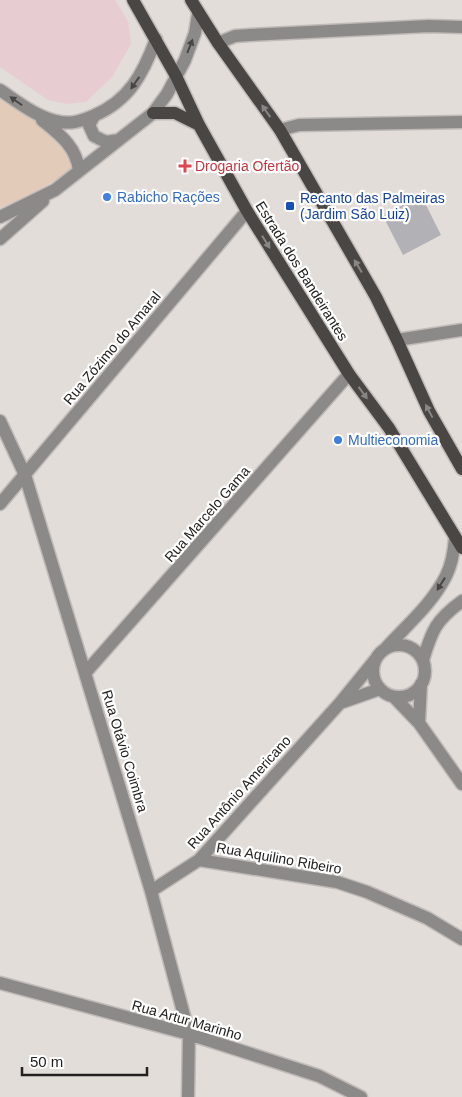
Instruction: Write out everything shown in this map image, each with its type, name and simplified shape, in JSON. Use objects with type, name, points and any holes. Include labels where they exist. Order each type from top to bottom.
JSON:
[{"type":"main road","name":"Estrada dos Bandeirantes","points":[[133,0],[176,76],[199,125],[247,211],[349,374],[389,428],[459,543]]},
{"type":"main road","points":[[190,0],[280,130],[376,296],[429,411],[462,469]]},
{"type":"main road","points":[[153,113],[175,113],[199,125]]},
{"type":"street","points":[[0,240],[79,170],[153,113],[167,94],[185,60],[195,33],[198,14]]},
{"type":"street","points":[[218,43],[235,36],[250,35],[429,26],[462,27]]},
{"type":"street","points":[[32,112],[67,123],[78,122],[108,110],[132,88],[149,59],[156,39]]},
{"type":"street","points":[[0,90],[32,112],[64,138],[75,153],[79,170]]},
{"type":"street","points":[[94,116],[89,125],[94,136],[106,142],[120,140]]},
{"type":"street","points":[[280,130],[299,125],[462,122]]},
{"type":"street","points":[[0,217],[56,190]]},
{"type":"street","name":"Rua Zózimo do Amaral","points":[[0,504],[247,211]]},
{"type":"street","points":[[397,340],[462,330]]},
{"type":"street","name":"Rua Marcelo Gama","points":[[86,672],[349,374]]},
{"type":"street","name":"Rua Otávio Coimbra","points":[[0,421],[25,475],[151,891],[189,1034],[188,1097]]},
{"type":"street","points":[[422,684],[410,695],[394,697],[386,694],[375,683],[373,676],[375,660],[379,653],[386,648],[434,596],[447,575],[459,543]]},
{"type":"street","points":[[423,660],[431,633],[438,622],[448,611],[462,601]]},
{"type":"street","points":[[386,648],[394,645],[403,645],[418,653],[423,660],[425,668],[418,723]]},
{"type":"street","name":"Rua Antônio Americano","points":[[151,891],[199,860],[340,703],[375,660]]},
{"type":"street","name":"Rua Antônio Americano","points":[[340,703],[380,689]]},
{"type":"street","points":[[394,697],[418,723],[462,784]]},
{"type":"street","name":"Rua Aquilino Ribeiro","points":[[199,860],[337,882],[367,892],[427,918],[462,940]]},
{"type":"street","name":"Rua Artur Marinho","points":[[0,983],[189,1034],[319,1076],[361,1097]]},
{"type":"shaded area","points":[[0,0],[115,0],[128,21],[131,44],[112,77],[86,102],[67,104],[48,100],[0,67]]},
{"type":"shaded area","points":[[0,97],[39,123],[58,139],[69,154],[71,170],[37,191],[0,208]]},
{"type":"building","points":[[421,195],[441,235],[403,255],[383,216]]},
{"type":"place","name":"Drogaria Ofertão","points":[[185,166]]},
{"type":"place","name":"Rabicho Rações","points":[[107,197]]},
{"type":"place","name":"Recanto das Palmeiras (Jardim São Luiz)","points":[[290,206]]},
{"type":"place","name":"Multieconomia","points":[[338,440]]}]
